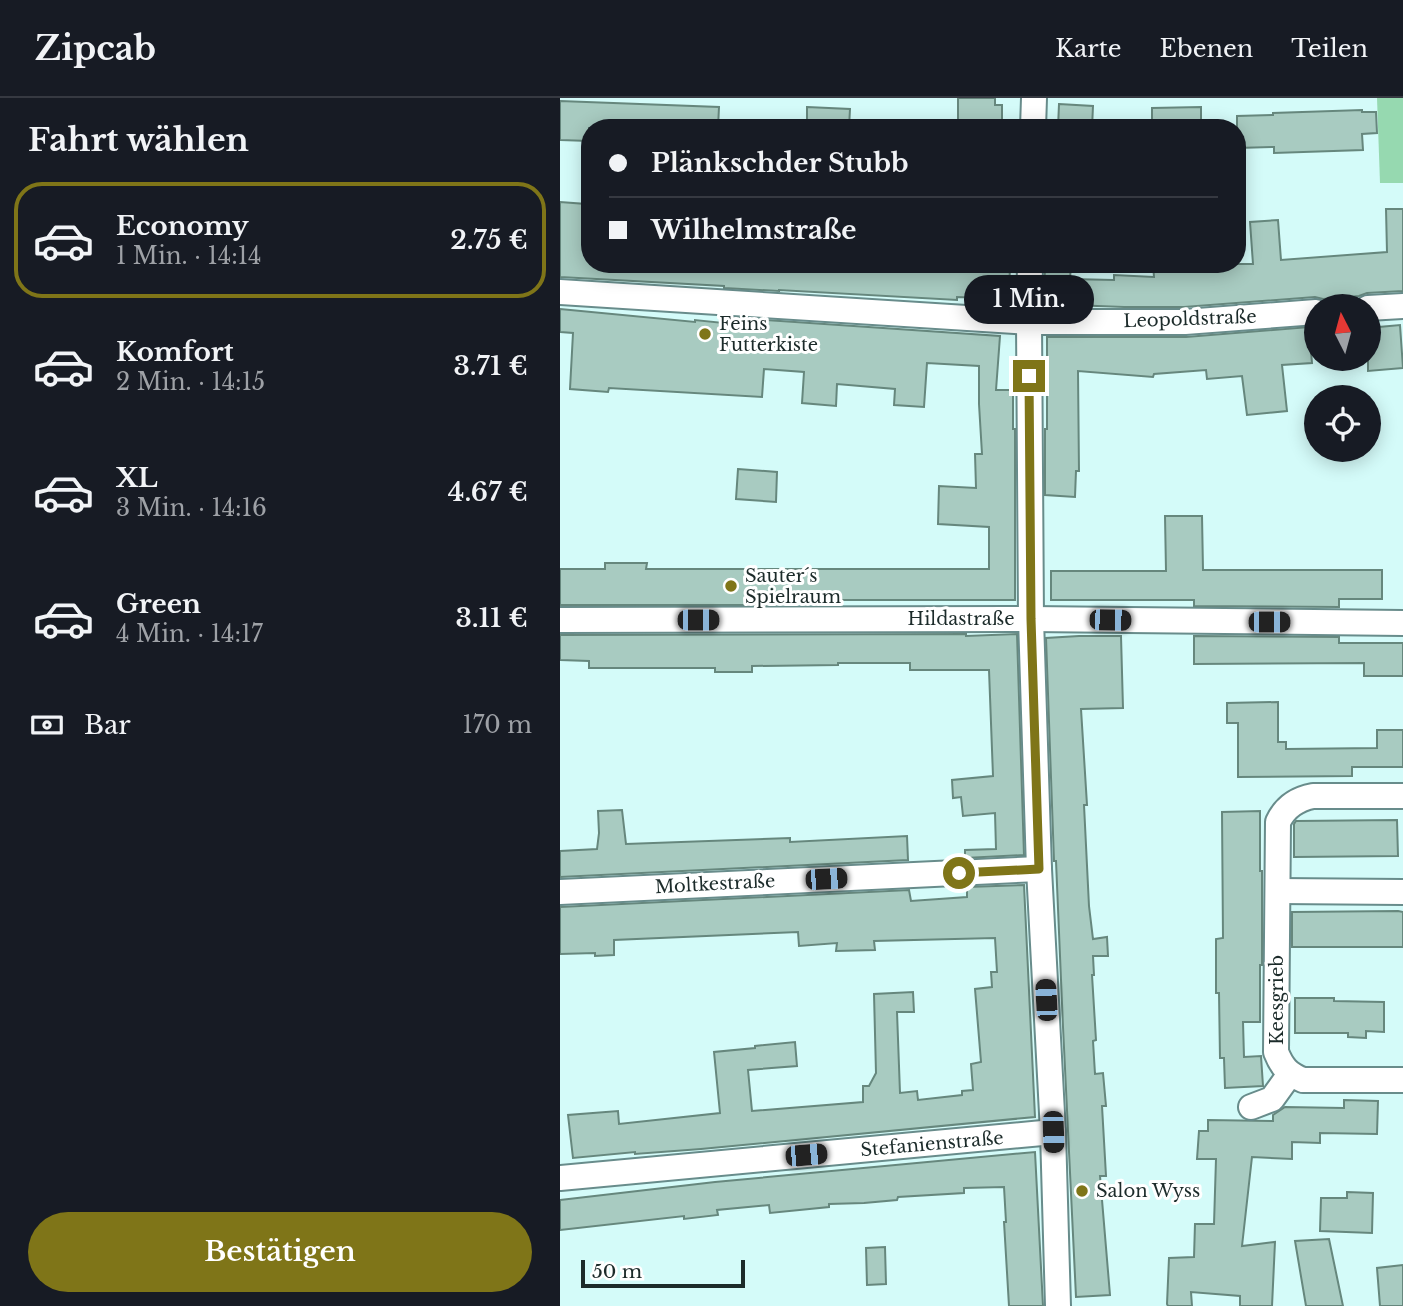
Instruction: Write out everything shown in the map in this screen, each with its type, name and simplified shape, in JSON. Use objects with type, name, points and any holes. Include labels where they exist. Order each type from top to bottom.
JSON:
[{"type":"street","points":[[1033,119],[1034,98]]},
{"type":"street","points":[[1030,273],[1031,619],[1058,1306]]},
{"type":"street","name":"Leopoldstraße","points":[[560,292],[1029,322],[1185,322],[1304,313]]},
{"type":"street","points":[[1381,307],[1403,306]]},
{"type":"street","name":"Hildastraße","points":[[560,620],[1031,619],[1403,623]]},
{"type":"street","name":"Keesgrieb","points":[[1290,1074],[1281,1065],[1276,1052],[1278,822],[1291,805],[1302,798],[1403,796]]},
{"type":"street","name":"Moltkestraße","points":[[560,892],[1039,869]]},
{"type":"street","points":[[1278,891],[1403,892]]},
{"type":"street","points":[[1251,1107],[1272,1099],[1290,1074],[1303,1080],[1403,1080]]},
{"type":"street","name":"Stefanienstraße","points":[[560,1178],[1053,1132]]},
{"type":"green space","points":[[1377,98],[1403,98],[1403,183],[1380,183]]},
{"type":"building","points":[[958,98],[995,98],[995,105],[1002,105],[1002,119],[958,119]]},
{"type":"building","points":[[560,101],[719,107],[718,119],[581,119],[581,141],[560,140]]},
{"type":"building","points":[[1059,104],[1093,106],[1092,119],[1058,119]]},
{"type":"building","points":[[807,107],[850,109],[849,119],[807,119]]},
{"type":"building","points":[[1201,107],[1201,119],[1152,119],[1152,108]]},
{"type":"building","points":[[1362,110],[1376,112],[1377,133],[1362,134],[1363,150],[1274,153],[1274,147],[1246,148],[1246,119],[1237,119],[1237,116]]},
{"type":"building","points":[[560,202],[581,204],[581,273],[1010,273],[1009,299],[957,297],[957,300],[560,277]]},
{"type":"building","points":[[1386,209],[1403,209],[1403,291],[1304,294],[1304,298],[1184,307],[1044,304],[1045,273],[1070,273],[1070,279],[1114,280],[1114,275],[1154,277],[1154,273],[1246,273],[1246,264],[1253,264],[1250,222],[1278,220],[1281,260],[1387,252]]},
{"type":"building","points":[[560,309],[695,322],[723,323],[723,317],[1000,336],[996,390],[1013,390],[1015,600],[798,600],[776,601],[776,605],[560,605],[560,569],[605,569],[605,563],[647,563],[646,569],[989,569],[989,527],[938,524],[939,486],[976,488],[975,454],[982,454],[979,366],[927,363],[924,407],[894,405],[895,389],[837,384],[836,406],[802,403],[804,372],[764,369],[762,397],[609,388],[608,392],[570,389],[573,333],[560,332]]},
{"type":"building","points":[[1400,325],[1403,368],[1381,370],[1381,327]]},
{"type":"building","points":[[1304,327],[1304,364],[1282,365],[1287,411],[1247,415],[1242,376],[1207,379],[1206,370],[1154,374],[1153,377],[1078,371],[1079,471],[1076,471],[1075,497],[1045,495],[1047,337],[1186,337]]},
{"type":"building","points":[[738,469],[777,472],[776,502],[736,499]]},
{"type":"building","points":[[1165,516],[1202,516],[1203,570],[1382,570],[1382,599],[1339,599],[1339,607],[1194,606],[1194,600],[1051,600],[1051,571],[1166,571]]},
{"type":"building","points":[[1017,634],[1024,855],[965,858],[965,850],[996,849],[995,813],[963,816],[961,797],[953,798],[952,780],[993,776],[989,670],[910,670],[910,663],[838,663],[752,666],[752,672],[715,672],[715,668],[589,668],[589,661],[560,660],[560,635]]},
{"type":"building","points":[[1121,636],[1123,708],[1081,709],[1089,906],[1093,939],[1107,937],[1108,956],[1093,956],[1092,975],[1095,1074],[1103,1073],[1106,1106],[1102,1106],[1106,1176],[1100,1176],[1110,1295],[1076,1297],[1054,861],[1046,638]]},
{"type":"building","points":[[1194,636],[1339,637],[1339,643],[1403,643],[1403,676],[1364,676],[1364,663],[1194,664]]},
{"type":"building","points":[[1278,702],[1278,742],[1286,742],[1286,749],[1377,748],[1377,730],[1403,730],[1403,767],[1352,767],[1352,776],[1238,777],[1238,723],[1227,723],[1227,703]]},
{"type":"building","points":[[622,810],[626,844],[790,838],[790,842],[907,836],[908,860],[560,877],[560,851],[597,849],[598,811]]},
{"type":"building","points":[[1260,811],[1260,1022],[1243,1022],[1244,1057],[1261,1056],[1263,1086],[1225,1088],[1224,1058],[1220,1058],[1219,993],[1216,993],[1216,939],[1223,938],[1222,812]]},
{"type":"building","points":[[1397,820],[1398,856],[1294,857],[1296,821]]},
{"type":"building","points":[[1024,885],[1035,1117],[701,1149],[573,1158],[568,1115],[618,1111],[619,1124],[720,1113],[714,1052],[795,1042],[797,1066],[748,1070],[752,1111],[863,1102],[863,1086],[869,1086],[876,1073],[874,994],[913,992],[914,1012],[897,1012],[900,1093],[917,1091],[918,1100],[962,1095],[962,1091],[973,1090],[971,1064],[981,1062],[975,989],[992,987],[991,972],[997,972],[995,938],[874,941],[875,950],[836,951],[837,943],[799,946],[798,932],[614,940],[614,955],[560,954],[560,907],[909,890],[911,901],[967,897],[967,887]]},
{"type":"building","points":[[1292,912],[1403,912],[1403,947],[1292,947]]},
{"type":"building","points":[[1295,998],[1384,1002],[1384,1032],[1366,1031],[1366,1038],[1348,1037],[1348,1033],[1295,1033]]},
{"type":"building","points":[[1344,1100],[1378,1101],[1377,1134],[1320,1133],[1320,1143],[1292,1142],[1292,1159],[1252,1157],[1242,1246],[1275,1242],[1272,1306],[1240,1306],[1240,1296],[1191,1292],[1192,1306],[1168,1306],[1169,1258],[1194,1257],[1195,1224],[1214,1224],[1216,1159],[1197,1159],[1199,1131],[1208,1131],[1208,1120],[1273,1121],[1273,1115],[1285,1107],[1344,1108]]},
{"type":"building","points":[[1035,1152],[1043,1306],[1009,1306],[1004,1187],[964,1188],[964,1193],[829,1204],[829,1207],[770,1213],[769,1205],[717,1210],[718,1215],[684,1219],[684,1216],[560,1230],[560,1200],[715,1182]]},
{"type":"building","points":[[1347,1192],[1373,1193],[1372,1233],[1320,1231],[1321,1198],[1347,1198]]},
{"type":"building","points":[[1329,1239],[1343,1306],[1306,1306],[1295,1241]]},
{"type":"building","points":[[885,1247],[886,1284],[867,1285],[866,1248]]},
{"type":"building","points":[[1403,1265],[1403,1306],[1380,1306],[1377,1268]]},
{"type":"place","name":"Feins Futterkiste","points":[[705,334]]},
{"type":"place","name":"Sauter´s Spielraum","points":[[731,586]]},
{"type":"place","name":"Salon Wyss","points":[[1082,1191]]},
{"type":"route","points":[[959,873],[1039,869],[1031,619],[1029,376]]}]
